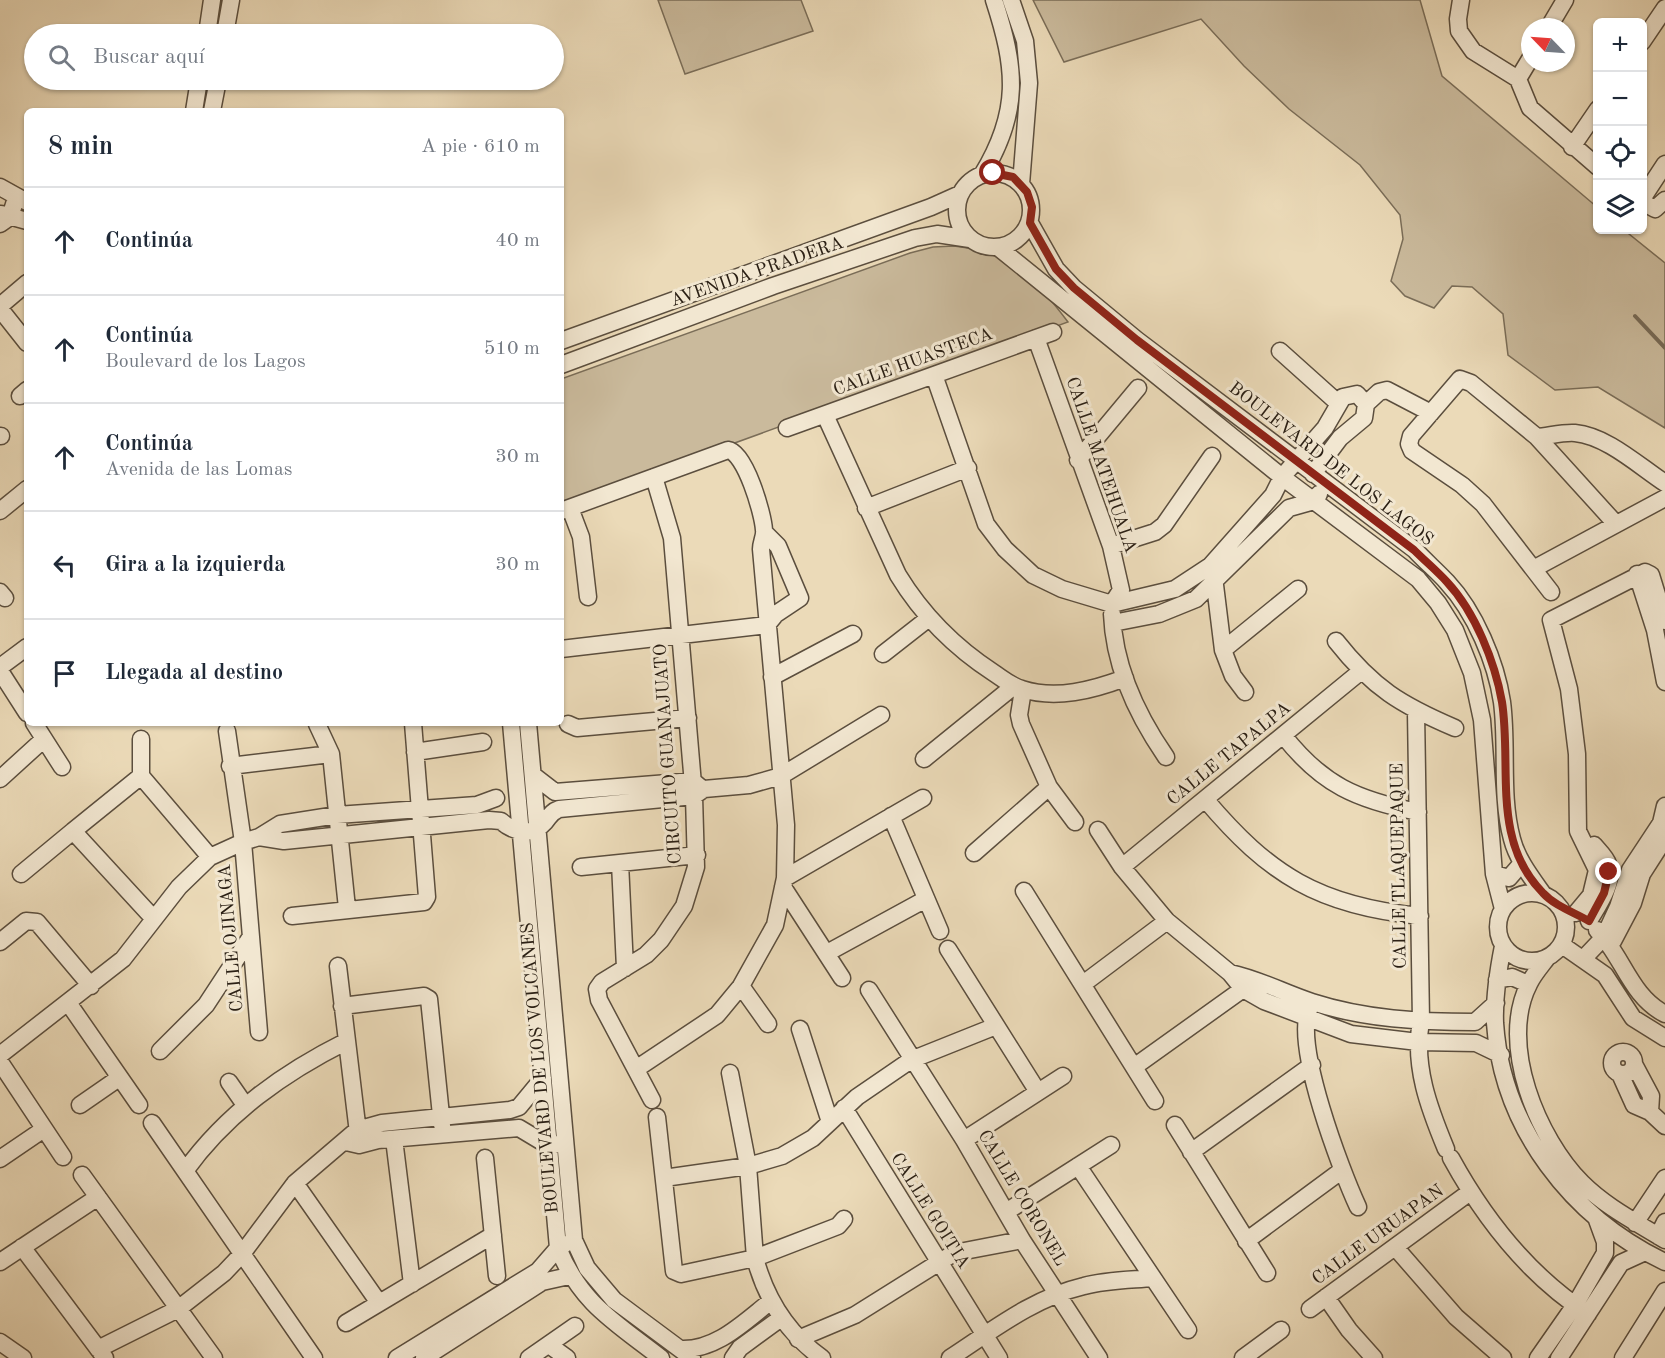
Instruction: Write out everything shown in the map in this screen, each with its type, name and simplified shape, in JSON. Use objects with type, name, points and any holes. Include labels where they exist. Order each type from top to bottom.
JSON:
[{"type":"street","points":[[208,24],[212,0]]},
{"type":"street","points":[[227,24],[231,0]]},
{"type":"street","points":[[982,175],[999,147],[1010,107],[1011,64],[994,0]]},
{"type":"street","points":[[1011,0],[1025,41],[1029,83],[1021,184]]},
{"type":"street","points":[[1461,0],[1458,19],[1464,41],[1473,51],[1518,79],[1530,108],[1593,163]]},
{"type":"street","points":[[1554,18],[1565,0]]},
{"type":"street","points":[[1647,35],[1665,8]]},
{"type":"street","points":[[1518,79],[1522,72]]},
{"type":"street","points":[[194,108],[197,90]]},
{"type":"street","points":[[213,108],[216,90]]},
{"type":"street","points":[[1572,147],[1593,116]]},
{"type":"street","points":[[999,147],[1010,152],[1023,151]]},
{"type":"street","points":[[1647,193],[1665,164]]},
{"type":"street","points":[[1003,174],[1021,184],[1031,202],[1030,223],[1018,240],[999,248],[978,245],[970,239],[957,218],[960,194],[969,182],[982,175],[1003,174]]},
{"type":"street","points":[[0,187],[21,200],[3,218]]},
{"type":"street","name":"AVENIDA PRADERA","points":[[564,340],[931,207],[960,194]]},
{"type":"street","points":[[1647,204],[1655,209],[1665,200]]},
{"type":"street","points":[[931,207],[938,216],[937,234]]},
{"type":"street","points":[[3,218],[24,221]]},
{"type":"street","name":"BOULEVARD DE LOS LAGOS","points":[[1030,223],[1042,248],[1056,269],[1074,288],[1137,340],[1414,550],[1449,584],[1472,620],[1492,663],[1502,702],[1507,815],[1512,840],[1522,864],[1543,894]]},
{"type":"street","name":"AVENIDA PRADERA","points":[[564,364],[773,286],[915,238],[937,234],[970,239]]},
{"type":"street","name":"BOULEVARD DE LOS LAGOS","points":[[999,248],[1282,477],[1418,579],[1438,603],[1455,630],[1472,673],[1482,720],[1494,874],[1503,909]]},
{"type":"street","points":[[1024,267],[1030,254],[1042,248]]},
{"type":"street","points":[[767,267],[773,286]]},
{"type":"street","points":[[24,286],[0,308],[24,339]]},
{"type":"street","points":[[644,312],[650,331]]},
{"type":"street","name":"CALLE HUASTECA","points":[[787,428],[1053,332]]},
{"type":"street","name":"CALLE MATEHUALA","points":[[1036,338],[1078,460],[1111,546],[1121,590],[1112,604],[1113,623],[1131,698],[1148,731],[1166,757]]},
{"type":"street","points":[[1280,351],[1338,403]]},
{"type":"street","points":[[934,375],[986,524],[1005,549],[1033,574],[1062,589],[1112,604],[1175,590],[1213,574],[1259,538],[1289,508],[1314,501],[1327,484]]},
{"type":"street","points":[[1551,592],[1535,568],[1483,504],[1462,485],[1412,451],[1409,444],[1411,436],[1460,379],[1466,379],[1537,437],[1616,524]]},
{"type":"street","points":[[1078,460],[1138,388]]},
{"type":"street","points":[[1313,474],[1340,438],[1364,418],[1366,404],[1378,392],[1387,390],[1431,413]]},
{"type":"street","points":[[1113,623],[1176,607],[1196,599],[1246,526],[1274,495],[1282,477],[1325,428],[1343,397],[1357,394],[1366,404]]},
{"type":"street","points":[[825,415],[898,575],[929,618],[957,647],[1018,688],[1070,693],[1095,689],[1125,678]]},
{"type":"street","points":[[1537,437],[1572,433],[1587,435],[1604,443],[1665,483]]},
{"type":"street","points":[[564,649],[768,625],[776,614],[800,598],[778,546],[765,532],[749,478],[739,456],[734,451],[728,450],[565,509],[581,537],[588,597]]},
{"type":"street","points":[[1111,546],[1155,532],[1164,525],[1212,456]]},
{"type":"street","points":[[866,508],[968,468]]},
{"type":"street","name":"CIRCUITO GUANAJUATO","points":[[636,1068],[599,1000],[597,989],[602,982],[646,955],[674,924],[693,886],[697,855],[697,789],[688,718],[672,538],[654,477]]},
{"type":"street","points":[[1274,495],[1289,508]]},
{"type":"street","points":[[0,511],[23,498]]},
{"type":"street","points":[[1535,568],[1665,498]]},
{"type":"street","points":[[1246,526],[1259,538]]},
{"type":"street","points":[[652,1100],[636,1068],[717,1015],[741,986],[775,925],[784,882],[786,825],[760,549],[765,532]]},
{"type":"street","points":[[1213,574],[1218,628],[1223,650],[1233,676],[1245,692]]},
{"type":"street","points":[[1663,1233],[1635,1223],[1581,1182],[1543,1147],[1525,1081],[1518,1042],[1520,1011],[1528,984],[1547,958],[1562,945],[1567,926],[1575,914],[1604,893],[1602,864],[1586,827],[1587,753],[1582,708],[1573,664],[1558,615],[1637,574],[1663,623],[1665,682]]},
{"type":"street","points":[[1223,650],[1298,589]]},
{"type":"street","points":[[883,654],[929,618]]},
{"type":"street","points":[[771,677],[853,634]]},
{"type":"street","points":[[1336,641],[1360,672],[1391,697],[1416,712],[1455,728]]},
{"type":"street","points":[[24,649],[0,669],[24,707]]},
{"type":"street","name":"CALLE TAPALPA","points":[[1122,867],[1360,672]]},
{"type":"street","points":[[924,759],[1018,688]]},
{"type":"street","points":[[1018,688],[1018,715],[1021,724],[1050,787],[1075,822]]},
{"type":"street","name":"CALLE TLAQUEPAQUE","points":[[1416,712],[1421,1021],[1418,1042],[1424,1089],[1449,1154],[1470,1192],[1514,1250],[1581,1309]]},
{"type":"street","points":[[551,790],[697,789],[749,785],[781,776],[881,715]]},
{"type":"street","points":[[568,724],[577,728],[688,718]]},
{"type":"street","points":[[36,726],[62,766]]},
{"type":"street","points":[[318,726],[331,754],[347,908]]},
{"type":"street","points":[[292,916],[347,908],[424,902],[427,897],[413,726]]},
{"type":"street","name":"BOULEVARD DE LOS VOLCANES","points":[[511,726],[558,1248],[569,1276],[590,1302],[661,1358]]},
{"type":"street","name":"BOULEVARD DE LOS VOLCANES","points":[[528,726],[574,1240],[587,1268],[598,1284],[614,1300],[686,1354]]},
{"type":"street","name":"CALLE OJINAGA","points":[[226,731],[230,766],[251,839],[250,938],[258,1032]]},
{"type":"street","points":[[1283,735],[1318,772],[1348,791],[1376,804],[1418,812]]},
{"type":"street","points":[[0,778],[44,739]]},
{"type":"street","points":[[141,739],[141,776],[210,857]]},
{"type":"street","points":[[415,752],[483,742]]},
{"type":"street","points":[[230,766],[331,754]]},
{"type":"street","points":[[533,775],[545,782],[551,790],[552,812]]},
{"type":"street","points":[[21,874],[141,776]]},
{"type":"street","points":[[516,777],[500,788],[496,798],[496,810],[501,820],[510,829],[520,832],[538,828],[552,812],[697,789]]},
{"type":"street","points":[[974,853],[1050,787]]},
{"type":"street","points":[[0,1055],[69,1004],[123,959],[179,887],[210,857],[280,824],[337,815],[477,805],[496,798]]},
{"type":"street","points":[[784,882],[923,798]]},
{"type":"street","points":[[1205,799],[1236,836],[1269,865],[1300,884],[1339,902],[1380,912],[1420,916]]},
{"type":"street","points":[[1584,958],[1608,941],[1633,903],[1636,872],[1664,828],[1665,806]]},
{"type":"street","points":[[891,816],[940,931]]},
{"type":"street","points":[[251,839],[284,841],[501,820]]},
{"type":"street","points":[[1098,830],[1122,867],[1167,921],[1230,973],[1247,983],[1263,1001],[1351,1034],[1418,1042],[1476,1043],[1501,1055]]},
{"type":"street","points":[[73,831],[154,919]]},
{"type":"street","points":[[580,867],[697,855]]},
{"type":"street","points":[[620,863],[625,968]]},
{"type":"street","points":[[1494,874],[1509,878],[1522,864]]},
{"type":"street","points":[[1602,864],[1636,872]]},
{"type":"street","points":[[784,882],[842,978]]},
{"type":"street","points":[[1024,891],[1155,1101]]},
{"type":"street","points":[[1665,1014],[1644,1000],[1608,941],[1575,914],[1543,894],[1520,894],[1503,909],[1497,927],[1503,946],[1497,980],[1495,1023],[1508,1091],[1543,1147],[1560,1183],[1597,1220],[1645,1252],[1665,1262]]},
{"type":"street","points":[[826,954],[926,899]]},
{"type":"street","points":[[0,942],[26,921],[37,922],[91,986]]},
{"type":"street","points":[[1083,984],[1167,921]]},
{"type":"street","points":[[160,1051],[206,1005],[250,938]]},
{"type":"street","points":[[1562,945],[1584,958],[1605,975],[1633,1018],[1665,1038]]},
{"type":"street","points":[[1503,946],[1518,959],[1528,962],[1547,958]]},
{"type":"street","points":[[948,949],[1038,1092]]},
{"type":"street","points":[[338,966],[354,1139]]},
{"type":"street","points":[[1497,980],[1512,977],[1528,984]]},
{"type":"street","points":[[1134,1068],[1247,983],[1269,987],[1364,1016],[1421,1021],[1475,1022],[1496,1003]]},
{"type":"street","points":[[741,986],[768,1024]]},
{"type":"street","name":"CALLE CORONEL","points":[[869,990],[911,1060],[964,1140],[1022,1240],[1099,1358]]},
{"type":"street","points":[[342,1006],[424,996],[429,999],[443,1134]]},
{"type":"street","points":[[1312,1002],[1306,1018],[1312,1065],[1326,1127],[1341,1171],[1358,1207]]},
{"type":"street","points":[[69,1004],[139,1105]]},
{"type":"street","points":[[1475,1022],[1476,1043]]},
{"type":"street","points":[[664,1178],[748,1166],[783,1156],[813,1138],[844,1108],[911,1060],[996,1026]]},
{"type":"street","points":[[800,1029],[830,1122]]},
{"type":"street","points":[[185,1171],[200,1151],[245,1105],[312,1058],[346,1041]]},
{"type":"street","points":[[0,1062],[63,1158]]},
{"type":"street","points":[[1191,1152],[1312,1065]]},
{"type":"street","points":[[1628,1070],[1634,1104],[1650,1112],[1665,1126]]},
{"type":"street","points":[[730,1073],[748,1166],[755,1258],[771,1301],[781,1318],[816,1356]]},
{"type":"street","points":[[964,1140],[1063,1076]]},
{"type":"street","points":[[80,1105],[119,1078]]},
{"type":"street","points":[[519,1128],[519,1107],[543,1078]]},
{"type":"street","points":[[229,1082],[245,1105]]},
{"type":"street","points":[[22,1247],[102,1353],[178,1309],[224,1273],[242,1254],[295,1183],[316,1162],[354,1139],[382,1124],[519,1107]]},
{"type":"street","name":"CALLE GOITIA","points":[[844,1108],[999,1358]]},
{"type":"street","points":[[657,1117],[674,1271],[681,1274],[755,1258],[838,1226],[844,1219]]},
{"type":"street","points":[[152,1123],[314,1358]]},
{"type":"street","points":[[1174,1125],[1267,1273]]},
{"type":"street","points":[[354,1139],[394,1139],[519,1128],[549,1146],[566,1143]]},
{"type":"street","points":[[0,1160],[44,1129]]},
{"type":"street","points":[[394,1139],[412,1284]]},
{"type":"street","points":[[1006,1212],[1111,1145]]},
{"type":"street","points":[[485,1158],[497,1276]]},
{"type":"street","points":[[1078,1166],[1188,1330]]},
{"type":"street","points":[[1246,1241],[1341,1171]]},
{"type":"street","points":[[82,1175],[214,1358]]},
{"type":"street","points":[[1635,1223],[1665,1178]]},
{"type":"street","points":[[295,1183],[379,1303]]},
{"type":"street","name":"CALLE URUAPAN","points":[[1310,1309],[1470,1192]]},
{"type":"street","points":[[0,1262],[98,1197]]},
{"type":"street","points":[[1559,1358],[1605,1253],[1605,1242],[1597,1220]]},
{"type":"street","points":[[346,1323],[493,1236]]},
{"type":"street","points":[[397,1358],[538,1271],[558,1248],[574,1240]]},
{"type":"street","points":[[798,1339],[855,1315],[954,1253],[1022,1240]]},
{"type":"street","points":[[1395,1247],[1456,1317],[1503,1358]]},
{"type":"street","points":[[1539,1358],[1621,1263],[1645,1252]]},
{"type":"street","points":[[1605,1253],[1621,1263]]},
{"type":"street","points":[[423,1358],[542,1282],[569,1276]]},
{"type":"street","points":[[950,1358],[1017,1312],[1058,1294],[1086,1285],[1153,1278]]},
{"type":"street","points":[[1623,1358],[1665,1291]]},
{"type":"street","points":[[1326,1297],[1349,1330],[1374,1358]]},
{"type":"street","points":[[686,1354],[709,1345],[771,1301]]},
{"type":"street","points":[[733,1358],[740,1348],[781,1318]]},
{"type":"street","points":[[529,1358],[575,1326]]},
{"type":"street","points":[[1243,1358],[1262,1353],[1281,1330]]},
{"type":"street","points":[[0,1342],[23,1358]]},
{"type":"street","points":[[549,1345],[567,1358]]},
{"type":"street","points":[[709,1345],[726,1358]]},
{"type":"shaded area","points":[[658,0],[801,0],[813,31],[685,74]]},
{"type":"shaded area","points":[[1033,0],[1420,0],[1442,76],[1593,204],[1593,234],[1629,234],[1665,263],[1665,428],[1598,387],[1555,390],[1508,355],[1503,314],[1472,287],[1452,286],[1434,308],[1405,296],[1391,281],[1403,239],[1400,215],[1360,165],[1289,109],[1244,66],[1201,19],[1064,62]]},
{"type":"shaded area","points":[[954,246],[974,249],[1006,261],[1032,281],[1068,322],[564,505],[564,378],[910,253],[933,247]]},
{"type":"waterway","points":[[1635,316],[1665,348]]},
{"type":"route","points":[[993,173],[1013,177],[1027,192],[1032,207],[1030,223],[1042,248],[1056,269],[1074,288],[1137,340],[1414,550],[1449,584],[1472,620],[1492,663],[1502,702],[1507,815],[1512,840],[1522,864],[1543,894],[1553,899],[1561,908],[1589,921],[1604,893],[1609,872]]}]
